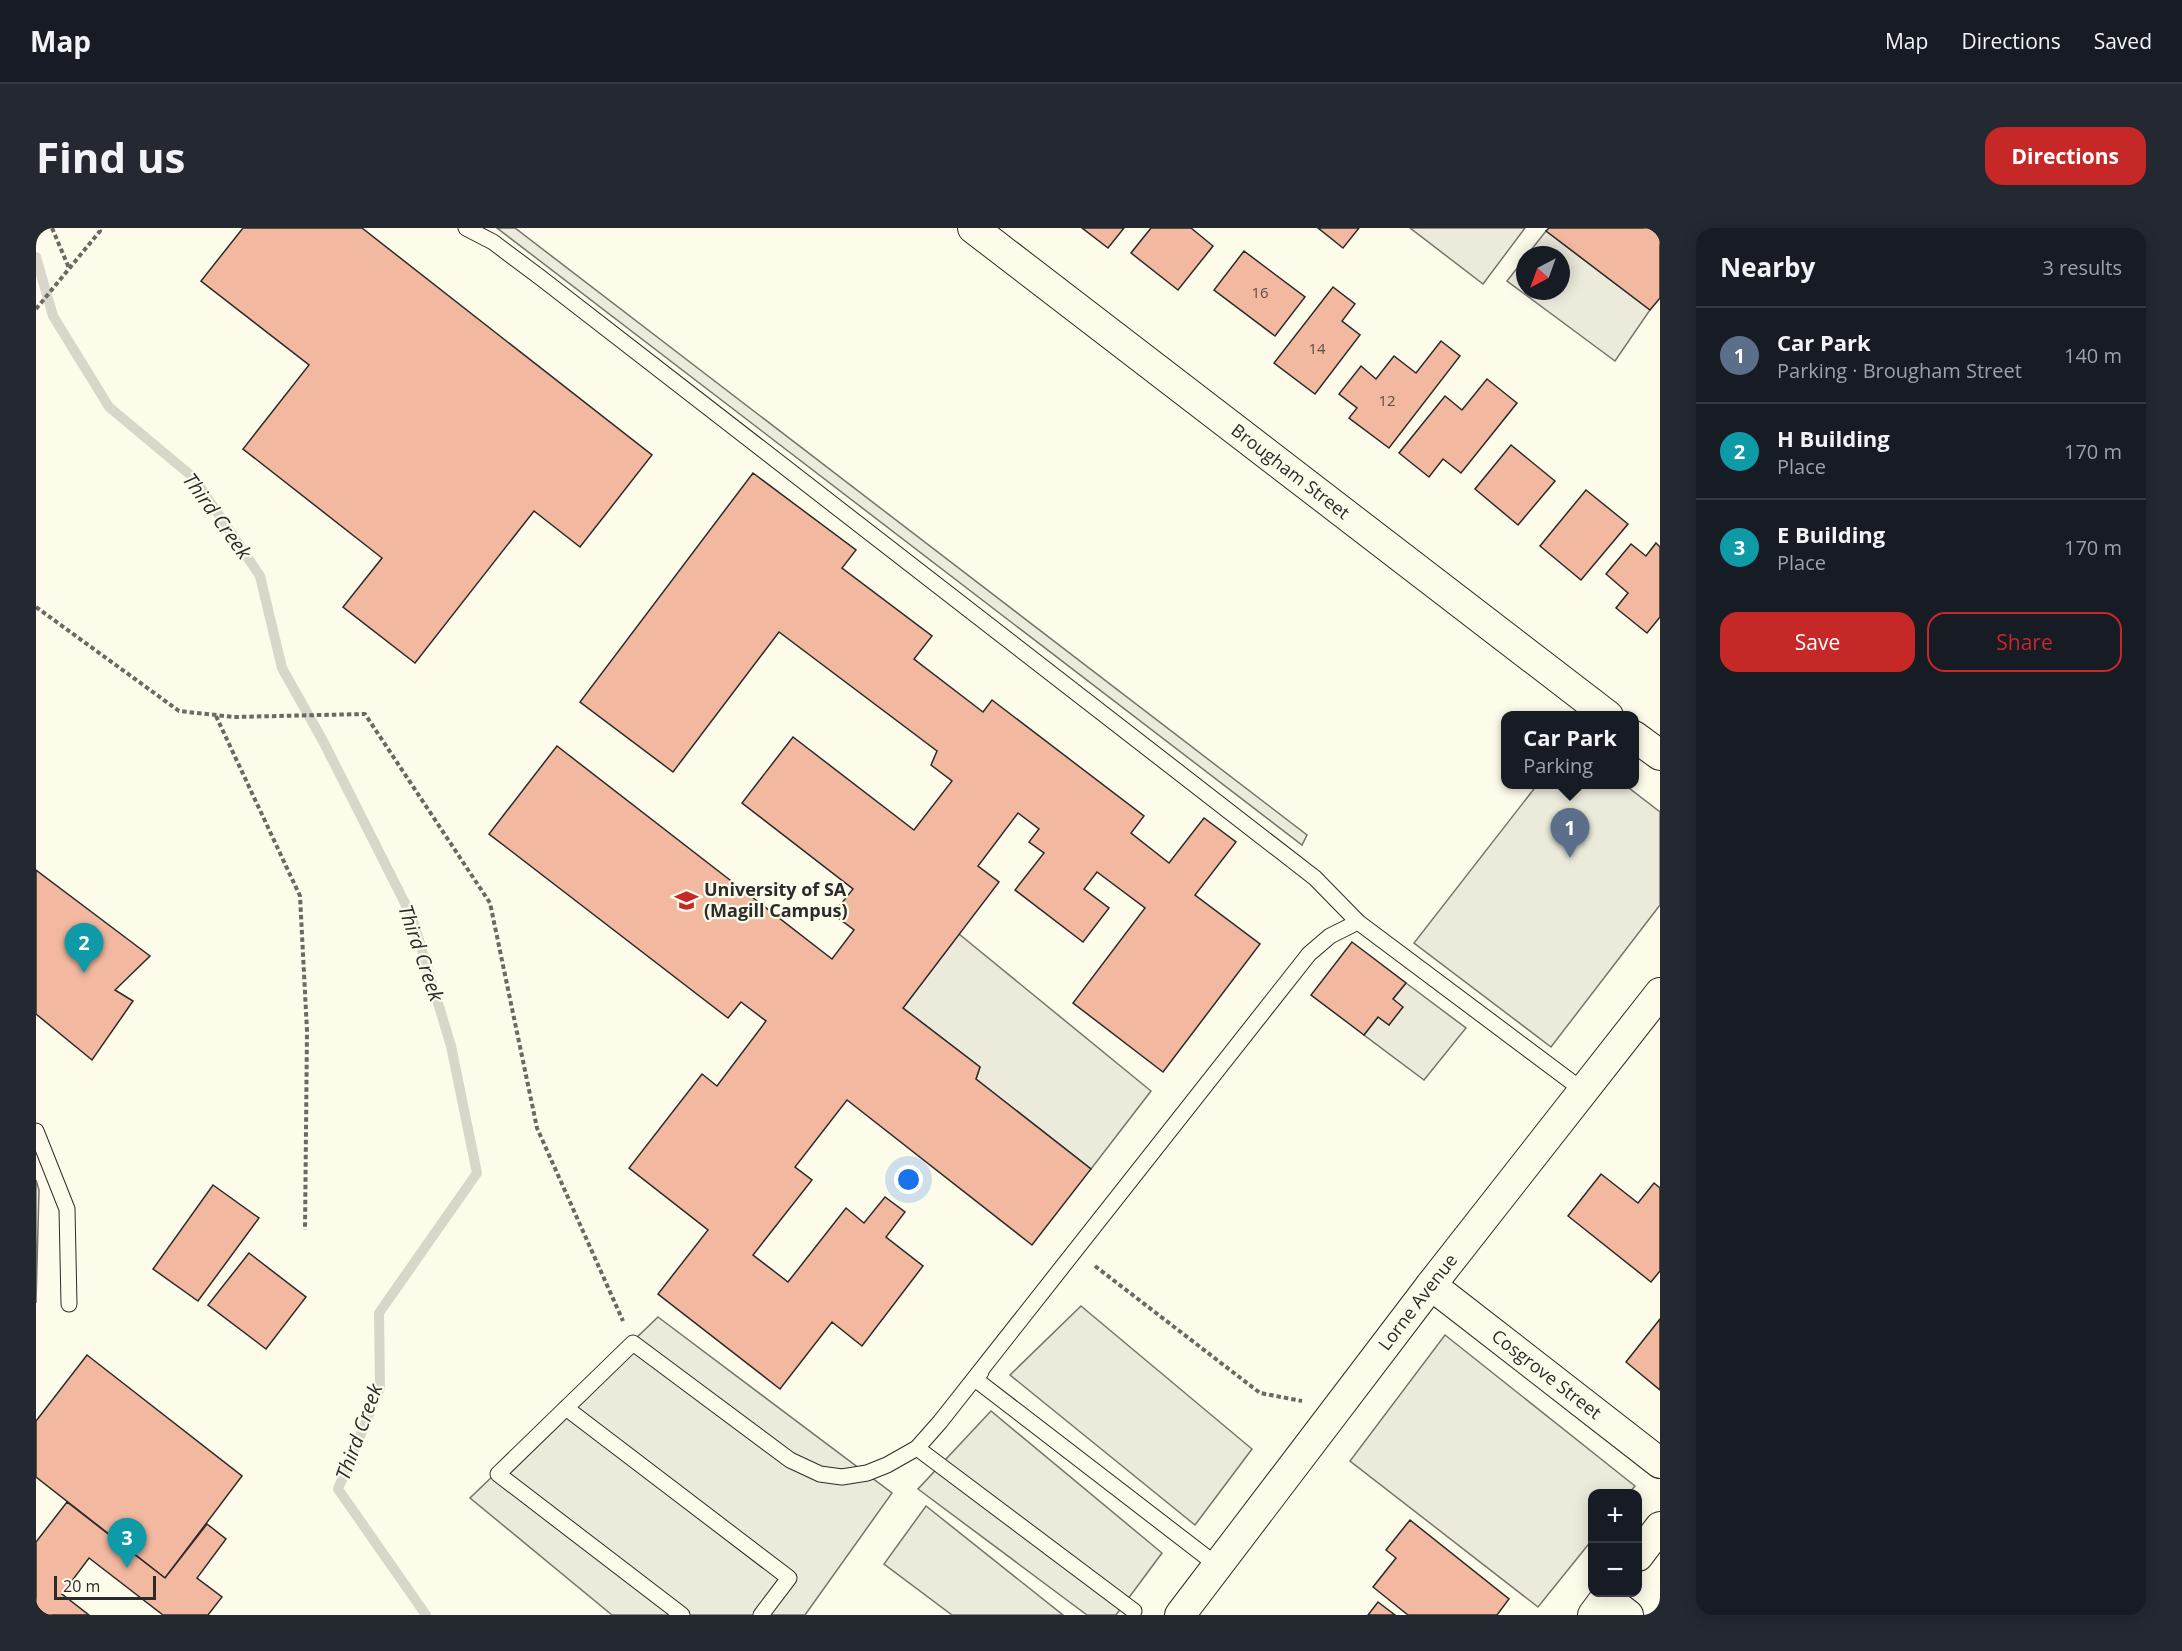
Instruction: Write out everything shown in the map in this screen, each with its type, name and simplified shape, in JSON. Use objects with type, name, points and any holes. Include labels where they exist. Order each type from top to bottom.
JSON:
[{"type":"street","name":"Brougham Street","points":[[973,228],[1601,711]]},
{"type":"street","points":[[1639,739],[1660,755]]},
{"type":"street","name":"Lorne Avenue","points":[[1180,1615],[1431,1285],[1585,1092],[1660,993]]},
{"type":"street","name":"Cosgrove Street","points":[[1431,1285],[1660,1463]]},
{"type":"street","points":[[1642,1551],[1660,1527]]},
{"type":"lane","points":[[466,228],[493,242],[542,278],[1315,878],[1358,922],[1585,1092]]},
{"type":"lane","points":[[975,1379],[1292,960],[1332,922],[1358,922]]},
{"type":"lane","points":[[682,1615],[498,1474],[633,1343],[790,1460],[820,1474],[842,1476],[867,1473],[917,1448],[975,1379],[1309,954],[1330,936],[1358,922]]},
{"type":"lane","points":[[36,1131],[67,1209],[69,1304]]},
{"type":"lane","points":[[975,1379],[1218,1566]]},
{"type":"lane","points":[[566,1408],[789,1578],[761,1615]]},
{"type":"lane","points":[[917,1448],[1134,1611]]},
{"type":"path","points":[[52,228],[69,268]]},
{"type":"path","points":[[36,309],[99,229]]},
{"type":"path","points":[[36,607],[179,711],[234,717],[365,714],[490,903],[537,1128],[633,1343]]},
{"type":"path","points":[[216,716],[300,896],[307,1031],[305,1230]]},
{"type":"path","points":[[1076,1251],[1260,1393],[1338,1408]]},
{"type":"shaded area","points":[[497,228],[515,228],[1307,835],[1302,845]]},
{"type":"shaded area","points":[[1410,228],[1525,228],[1483,284]]},
{"type":"shaded area","points":[[1546,231],[1566,246],[1534,246]]},
{"type":"shaded area","points":[[1570,249],[1650,310],[1615,361],[1533,300],[1570,300]]},
{"type":"shaded area","points":[[1516,270],[1516,288],[1507,281]]},
{"type":"shaded area","points":[[1534,789],[1630,789],[1660,812],[1660,905],[1551,1047],[1414,943]]},
{"type":"shaded area","points":[[959,934],[1151,1091],[1091,1169],[976,1079],[980,1067],[903,1008]]},
{"type":"shaded area","points":[[1406,983],[1466,1028],[1424,1080],[1364,1035],[1378,1017],[1389,1025],[1393,999]]},
{"type":"shaded area","points":[[36,1180],[39,1190],[36,1303]]},
{"type":"shaded area","points":[[1081,1306],[1252,1449],[1195,1525],[1010,1375]]},
{"type":"shaded area","points":[[658,1317],[892,1493],[805,1615],[612,1615],[470,1498]]},
{"type":"shaded area","points":[[1445,1335],[1635,1486],[1632,1489],[1588,1489],[1588,1545],[1538,1607],[1350,1461]]},
{"type":"shaded area","points":[[991,1411],[1162,1553],[1116,1615],[1087,1615],[918,1489]]},
{"type":"shaded area","points":[[926,1506],[1063,1615],[952,1615],[884,1564]]},
{"type":"building","points":[[243,228],[362,228],[652,455],[580,547],[534,511],[415,663],[343,607],[382,558],[243,449],[309,365],[201,281]]},
{"type":"building","points":[[1082,228],[1124,228],[1108,248]]},
{"type":"building","points":[[1151,228],[1191,228],[1213,246],[1178,290],[1131,253]]},
{"type":"building","points":[[1318,228],[1359,228],[1343,248]]},
{"type":"building","points":[[1549,228],[1660,228],[1660,298],[1650,310],[1570,249],[1570,246],[1566,246],[1546,231]]},
{"type":"building","points":[[1244,251],[1305,297],[1275,336],[1214,290]]},
{"type":"building","points":[[1333,287],[1355,304],[1342,321],[1360,335],[1315,394],[1274,363]]},
{"type":"building","points":[[1441,341],[1460,356],[1389,448],[1349,418],[1357,408],[1339,394],[1361,366],[1376,379],[1394,356],[1416,373]]},
{"type":"building","points":[[1487,379],[1517,403],[1461,473],[1443,459],[1429,477],[1399,453],[1445,396],[1462,410]]},
{"type":"building","points":[[1511,445],[1555,481],[1518,525],[1475,489]]},
{"type":"building","points":[[753,473],[856,550],[842,568],[932,636],[914,659],[983,712],[992,700],[1144,816],[1131,833],[1169,863],[1204,818],[1236,842],[1195,895],[1260,944],[1163,1072],[1073,1003],[1145,908],[1097,872],[1084,889],[1109,908],[1083,942],[1015,890],[1044,853],[1029,842],[1039,829],[1018,813],[978,866],[999,882],[903,1008],[980,1067],[976,1079],[1091,1169],[1032,1245],[847,1100],[795,1167],[812,1180],[753,1255],[788,1282],[846,1208],[864,1223],[885,1197],[905,1212],[886,1237],[923,1266],[862,1346],[832,1322],[780,1389],[658,1294],[708,1230],[629,1168],[702,1074],[717,1086],[766,1021],[741,1002],[728,1018],[489,834],[557,746],[832,959],[854,930],[833,914],[853,889],[742,803],[793,737],[914,830],[952,781],[931,765],[937,751],[779,632],[673,772],[580,702]]},
{"type":"building","points":[[1586,490],[1628,524],[1581,580],[1540,546]]},
{"type":"building","points":[[1656,543],[1660,547],[1660,617],[1647,633],[1616,608],[1628,593],[1606,574],[1631,544],[1646,556]]},
{"type":"building","points":[[36,870],[150,956],[115,990],[133,1001],[92,1060],[36,1014]]},
{"type":"building","points":[[1352,942],[1406,983],[1393,999],[1403,1007],[1389,1025],[1378,1017],[1364,1035],[1311,995]]},
{"type":"building","points":[[1601,1174],[1638,1203],[1654,1183],[1660,1188],[1660,1271],[1651,1282],[1568,1216]]},
{"type":"building","points":[[213,1185],[259,1218],[198,1301],[153,1269]]},
{"type":"building","points":[[249,1253],[306,1297],[266,1349],[208,1305]]},
{"type":"building","points":[[1660,1319],[1660,1390],[1626,1362]]},
{"type":"building","points":[[87,1355],[242,1476],[165,1578],[36,1477],[36,1421]]},
{"type":"building","points":[[67,1502],[165,1578],[207,1524],[226,1539],[197,1578],[222,1597],[208,1615],[163,1615],[89,1558],[62,1594],[89,1615],[36,1615],[36,1542]]},
{"type":"building","points":[[1410,1520],[1509,1599],[1497,1615],[1408,1615],[1373,1587],[1396,1558],[1386,1550]]},
{"type":"building","points":[[1378,1602],[1395,1615],[1368,1615]]},
{"type":"waterway","name":"Third Creek","points":[[36,257],[53,316],[109,407],[194,478],[260,576],[282,668],[323,741],[412,917],[451,1046],[477,1173],[379,1313],[380,1388],[338,1489],[426,1615]]},
{"type":"place","name":"Car Park","points":[[1570,858]]},
{"type":"place","name":"University of SA (Magill Campus)","points":[[686,900]]},
{"type":"place","name":"H Building","points":[[84,973]]},
{"type":"place","name":"E Building","points":[[127,1568]]}]
